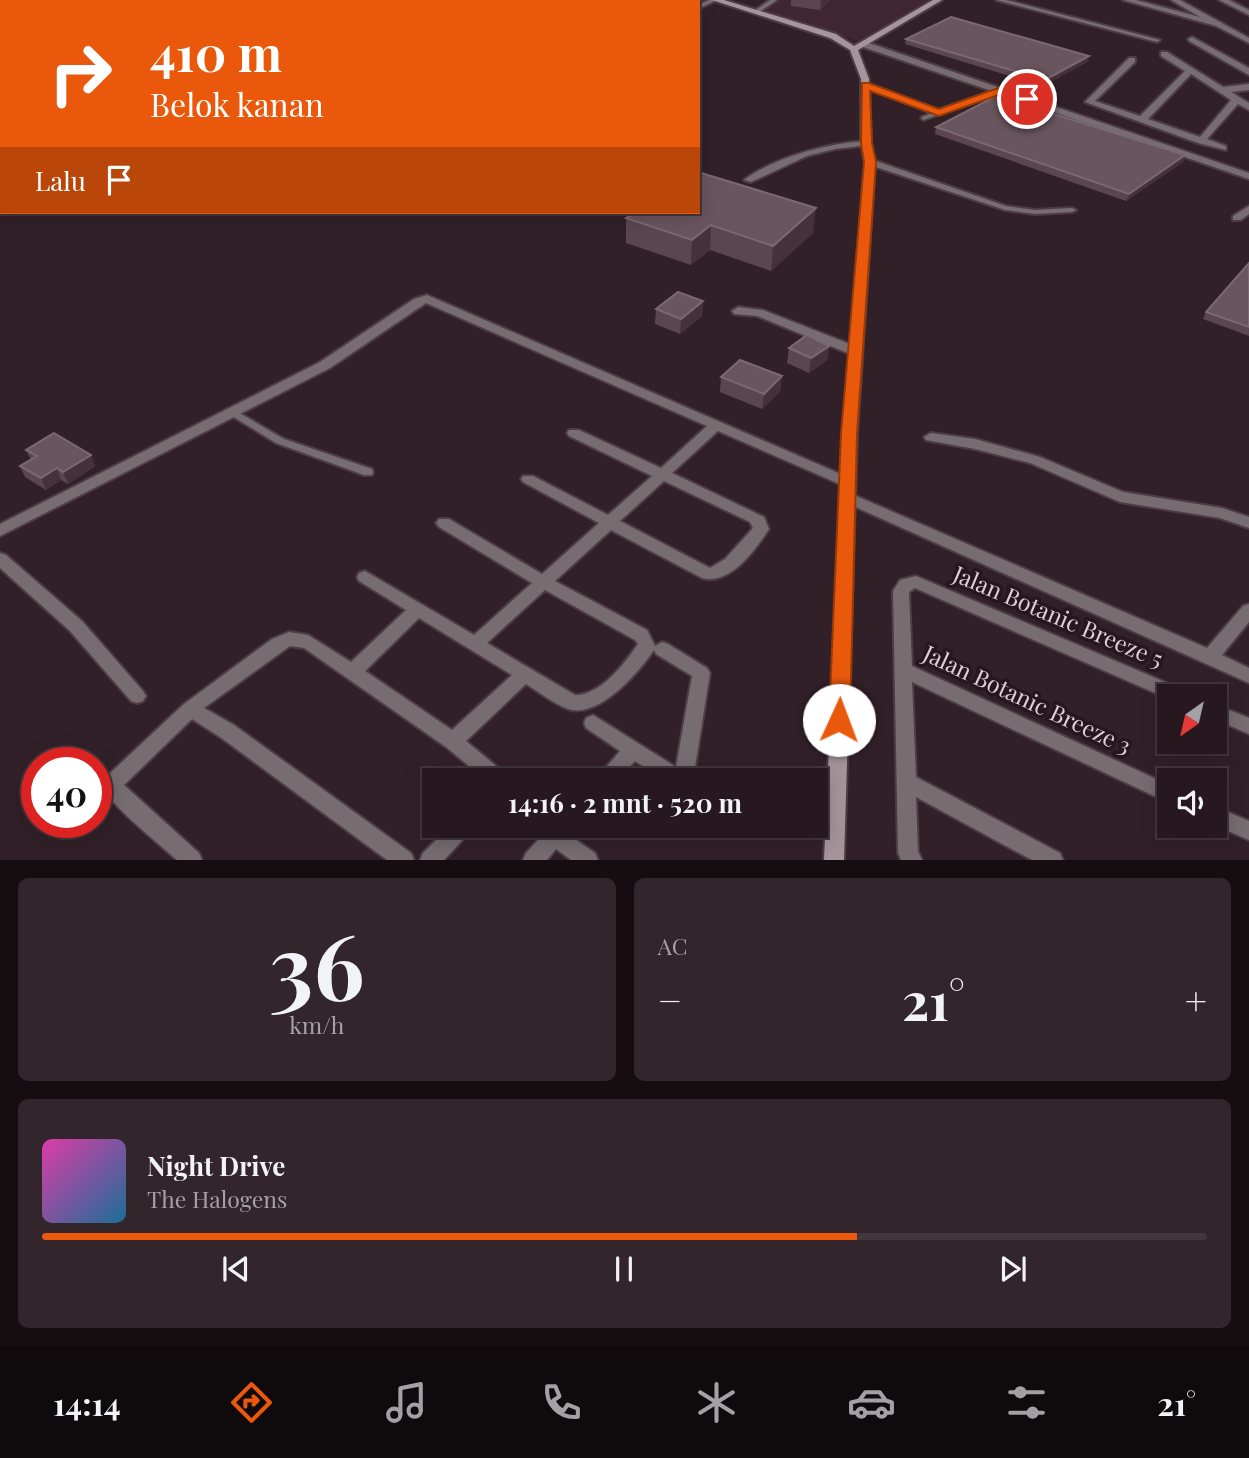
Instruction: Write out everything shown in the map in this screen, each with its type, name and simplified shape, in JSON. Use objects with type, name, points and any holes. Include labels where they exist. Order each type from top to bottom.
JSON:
[{"type":"street","points":[[715,0],[1001,90],[1249,176]]},
{"type":"street","points":[[860,47],[938,0]]},
{"type":"street","points":[[1127,0],[1218,24]]},
{"type":"street","points":[[1175,0],[1249,41]]},
{"type":"street","points":[[1223,0],[1249,13]]},
{"type":"street","points":[[1192,39],[1249,72]]},
{"type":"street","points":[[834,859],[847,490],[870,162],[866,143],[865,85],[860,47]]},
{"type":"street","points":[[1164,54],[1249,107]]},
{"type":"street","points":[[1132,60],[1089,102],[1223,148]]},
{"type":"street","points":[[1142,121],[1190,70]]},
{"type":"street","points":[[1222,90],[1249,87]]},
{"type":"street","points":[[1201,141],[1237,99]]},
{"type":"street","points":[[1237,218],[1249,209]]},
{"type":"street","points":[[0,531],[325,365],[418,302],[427,299],[714,428],[1249,676]]},
{"type":"street","points":[[738,310],[759,313],[855,351]]},
{"type":"street","points":[[476,643],[714,428]]},
{"type":"street","points":[[527,479],[708,575],[726,568],[761,529],[760,521],[755,518],[575,433]]},
{"type":"street","points":[[931,437],[975,444],[1035,460],[1120,497],[1222,513],[1249,523]]},
{"type":"street","points":[[365,578],[572,703],[592,702],[647,643],[641,635],[543,582],[444,523]]},
{"type":"street","points":[[0,559],[76,626],[137,696]]},
{"type":"street","name":"Jalan Botanic Breeze 5","points":[[902,669],[901,591],[906,583],[916,582],[1157,686]]},
{"type":"street","points":[[352,673],[416,610]]},
{"type":"street","points":[[1210,657],[1249,610]]},
{"type":"street","points":[[192,859],[119,795],[114,788],[114,782],[190,709],[278,644],[289,639],[308,642],[453,741],[485,768]]},
{"type":"street","points":[[662,649],[701,673],[684,768]]},
{"type":"street","points":[[902,669],[908,853],[912,859]]},
{"type":"street","name":"Jalan Botanic Breeze 3","points":[[902,669],[1157,787]]},
{"type":"street","points":[[453,741],[525,674]]},
{"type":"street","points":[[190,709],[227,731],[404,859]]},
{"type":"street","points":[[1227,717],[1249,726]]},
{"type":"street","points":[[593,723],[663,768]]},
{"type":"street","points":[[617,768],[634,750]]},
{"type":"street","points":[[906,782],[1054,859]]},
{"type":"street","points":[[1227,821],[1249,831]]},
{"type":"street","points":[[430,859],[451,838]]},
{"type":"street","points":[[538,858],[554,838]]},
{"type":"street","points":[[566,838],[587,859]]},
{"type":"lane","points":[[756,12],[774,0]]},
{"type":"lane","points":[[999,0],[1157,40]]},
{"type":"lane","points":[[865,85],[939,113]]},
{"type":"lane","points":[[924,118],[1001,90]]},
{"type":"lane","points":[[748,180],[806,154],[866,143]]},
{"type":"lane","points":[[870,162],[1005,208],[1035,212],[1072,210]]},
{"type":"lane","points":[[231,411],[280,441],[368,472]]},
{"type":"shaded area","points":[[771,0],[929,0],[861,42],[760,9]]},
{"type":"building","points":[[951,17],[1089,56],[1045,80],[906,39]]},
{"type":"building","points":[[996,96],[1185,155],[1129,194],[936,127]]},
{"type":"building","points":[[700,173],[816,208],[773,246],[711,225],[692,240],[626,218],[633,214],[700,214]]},
{"type":"building","points":[[1249,263],[1249,327],[1206,312]]},
{"type":"building","points":[[678,292],[703,301],[681,319],[656,309]]},
{"type":"building","points":[[807,335],[829,346],[811,358],[789,348]]},
{"type":"building","points":[[740,360],[782,376],[764,394],[721,377]]},
{"type":"building","points":[[54,433],[91,455],[63,472],[57,468],[41,478],[20,466],[37,456],[26,450]]},
{"type":"route","points":[[839,720],[849,434],[870,162],[866,143],[865,85],[939,113],[1001,90],[1027,99]]}]
